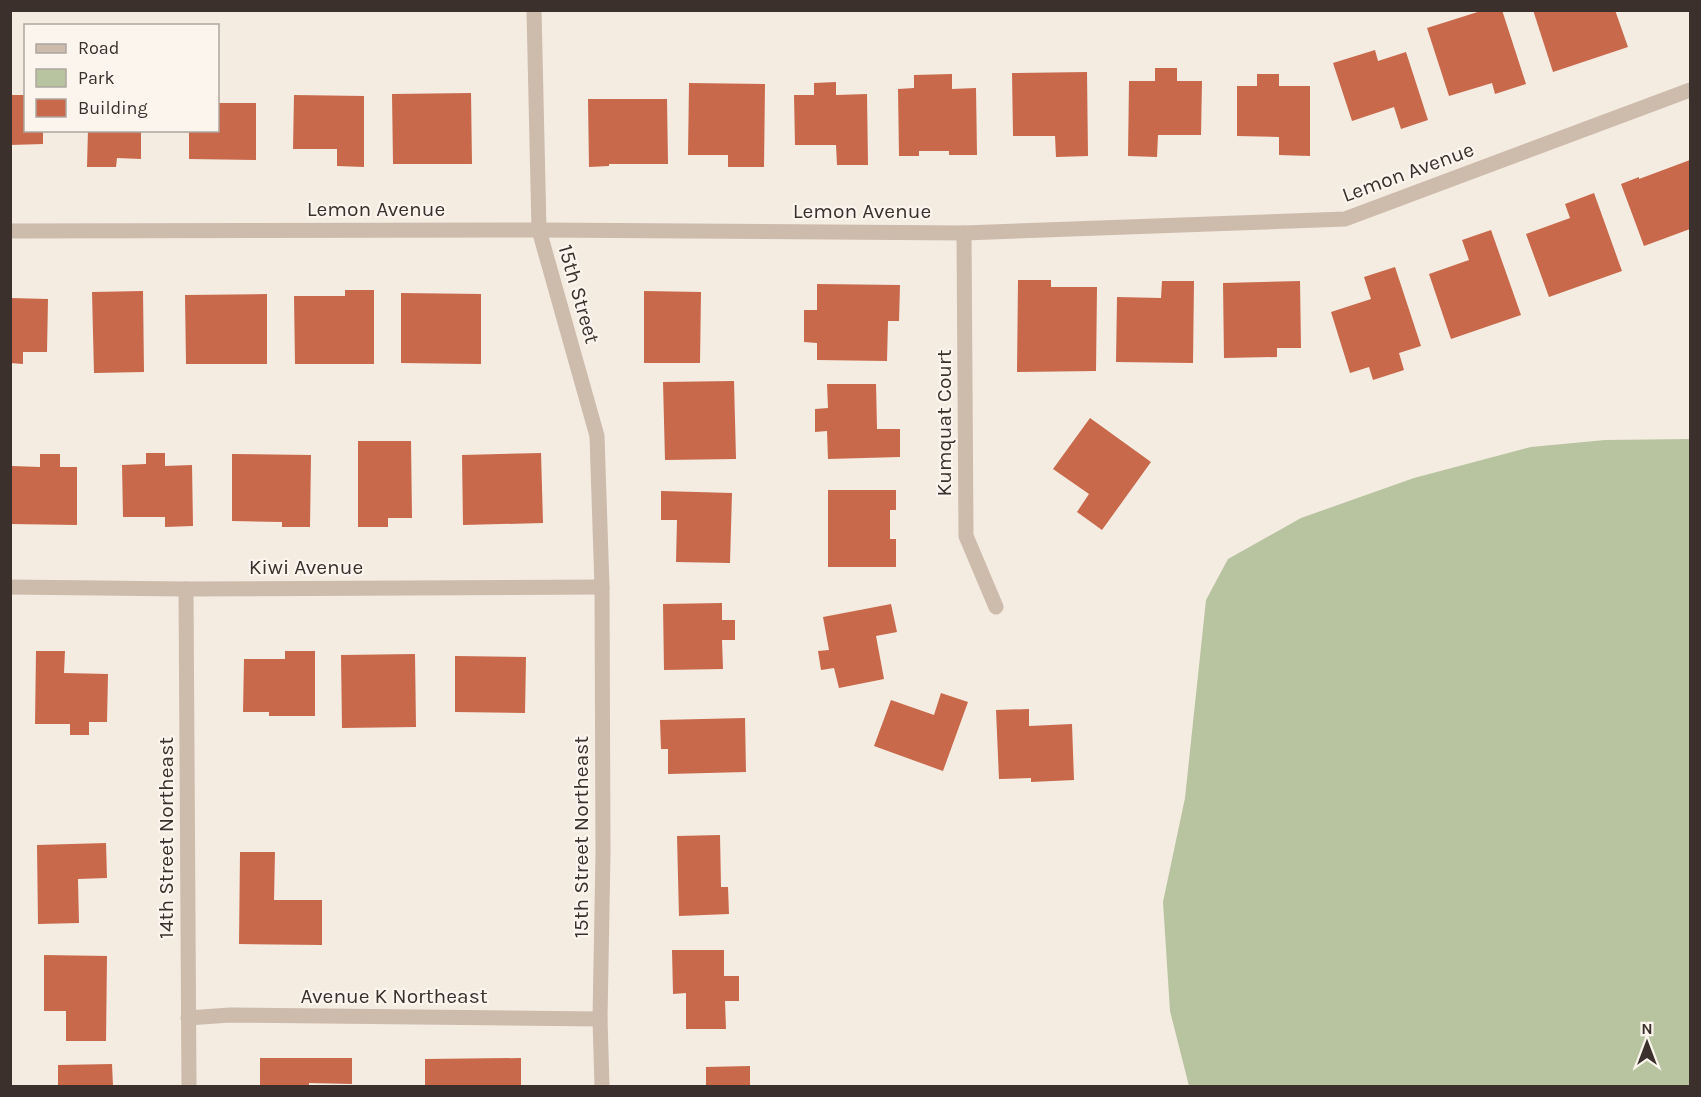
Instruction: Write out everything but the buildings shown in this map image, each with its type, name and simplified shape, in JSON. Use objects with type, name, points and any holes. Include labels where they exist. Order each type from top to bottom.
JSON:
[{"type":"street","name":"15th Street","points":[[534,10],[539,230],[597,436],[602,587]]},
{"type":"street","name":"Lemon Avenue","points":[[10,231],[539,230],[964,233],[1345,219],[1690,90]]},
{"type":"street","name":"Kumquat Court","points":[[964,233],[966,536],[996,607]]},
{"type":"street","name":"Kiwi Avenue","points":[[10,588],[602,587]]},
{"type":"street","name":"15th Street Northeast","points":[[602,587],[603,854],[600,1019],[602,1086]]},
{"type":"street","name":"14th Street Northeast","points":[[186,589],[189,1086]]},
{"type":"street","name":"Avenue K Northeast","points":[[188,1018],[230,1015],[600,1019]]},
{"type":"green space","points":[[1690,439],[1690,1086],[1189,1086],[1170,1011],[1163,902],[1185,798],[1206,600],[1228,559],[1301,518],[1414,478],[1531,447],[1605,440]]}]
